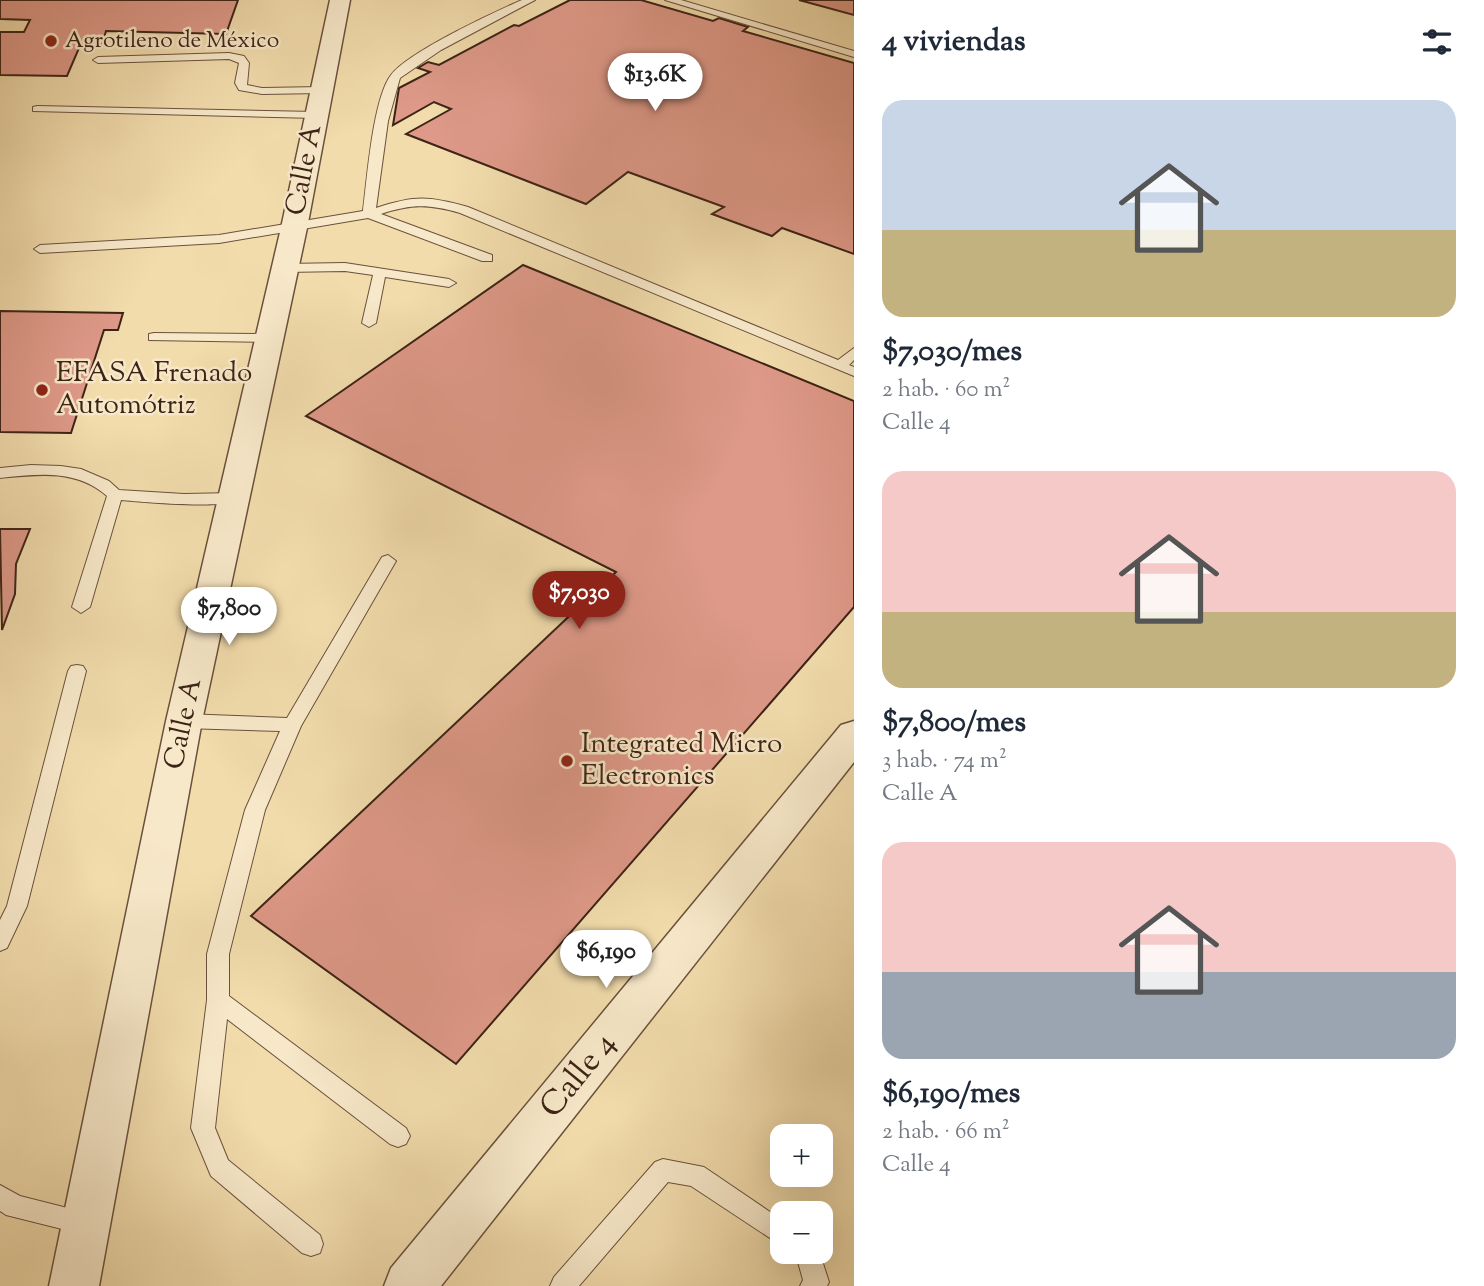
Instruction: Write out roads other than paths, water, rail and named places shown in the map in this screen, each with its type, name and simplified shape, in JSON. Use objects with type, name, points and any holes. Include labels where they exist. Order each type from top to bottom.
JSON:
[{"type":"street","name":"Calle A","points":[[74,1286],[184,721],[294,228],[340,0]]},
{"type":"street","name":"Calle 4","points":[[409,1286],[854,735]]},
{"type":"lane","points":[[369,214],[387,100],[396,75],[450,41],[530,0]]},
{"type":"lane","points":[[670,0],[854,54]]},
{"type":"lane","points":[[98,60],[229,56],[240,58],[244,63],[240,83],[243,88],[319,102]]},
{"type":"lane","points":[[37,109],[319,102]]},
{"type":"lane","points":[[40,249],[219,239],[369,214],[410,201],[439,204],[464,210],[847,369],[854,352]]},
{"type":"lane","points":[[369,214],[487,258]]},
{"type":"lane","points":[[285,268],[345,267],[449,283]]},
{"type":"lane","points":[[369,323],[380,271]]},
{"type":"lane","points":[[154,337],[270,338]]},
{"type":"lane","points":[[0,473],[41,468],[87,474],[102,481],[115,495],[184,499],[234,498]]},
{"type":"lane","points":[[81,607],[115,495]]},
{"type":"lane","points":[[311,1244],[219,1168],[203,1128],[218,1000],[218,954],[255,810],[292,725],[388,561]]},
{"type":"lane","points":[[0,942],[17,906],[77,671]]},
{"type":"lane","points":[[184,721],[292,725]]},
{"type":"lane","points":[[218,1000],[398,1136]]},
{"type":"lane","points":[[563,1286],[663,1170],[696,1175],[770,1226]]},
{"type":"lane","points":[[0,1197],[15,1207],[86,1223]]},
{"type":"lane","points":[[811,1264],[816,1282],[813,1286]]},
{"type":"place","name":"Agrotileno de México","points":[[51,41]]},
{"type":"place","name":"EFASA Frenado Automótriz","points":[[42,390]]},
{"type":"place","name":"Integrated Micro Electronics","points":[[567,761]]}]
